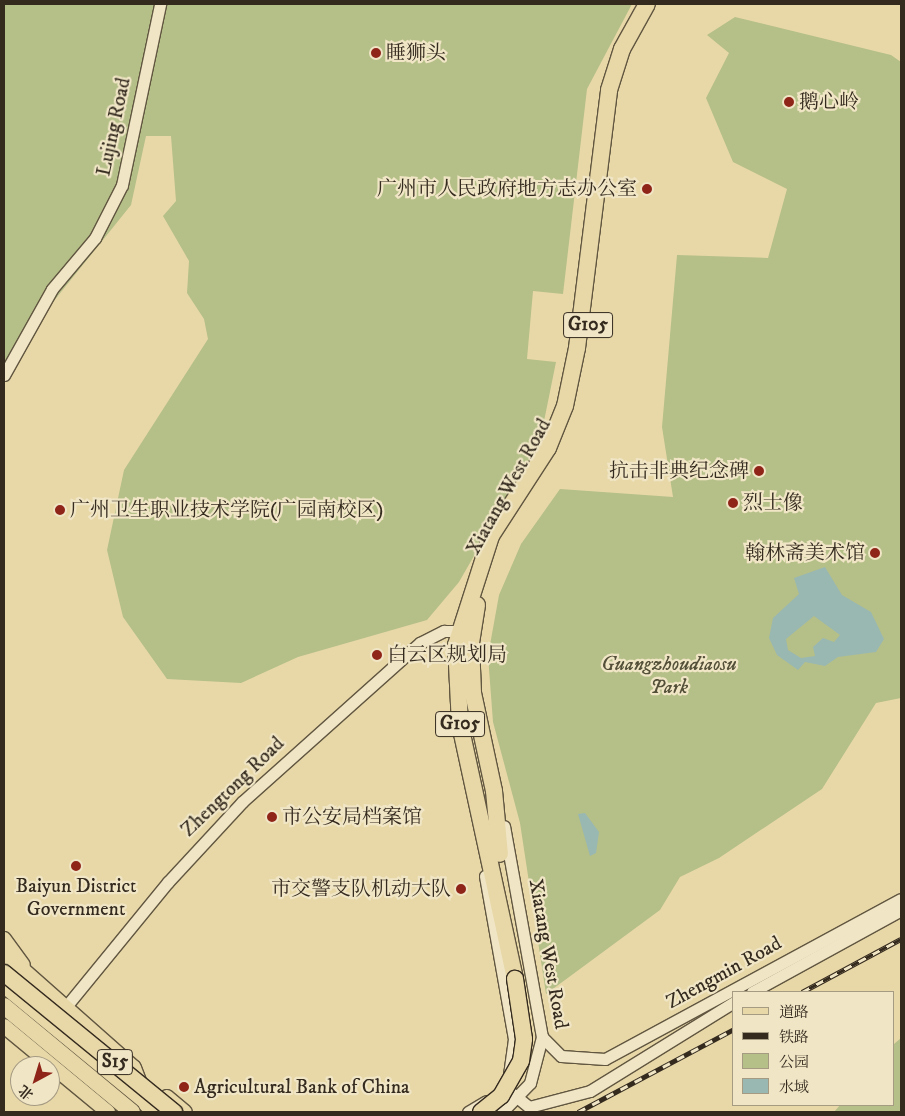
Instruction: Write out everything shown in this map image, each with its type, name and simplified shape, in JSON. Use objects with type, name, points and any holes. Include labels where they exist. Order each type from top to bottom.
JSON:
[{"type":"highway","name":"Xiatang West Road","points":[[493,1112],[518,1086],[529,1055],[531,1027],[494,867],[477,818],[456,698],[466,630],[492,536],[548,448],[565,406],[577,348],[609,90],[622,50],[647,4]]},
{"type":"highway","name":"Xiatang West Road","points":[[481,1112],[501,1096],[521,1061],[524,1039],[519,978],[497,841],[494,790],[474,702],[466,630],[495,551],[556,453],[575,406],[615,108],[635,42],[658,4]]},
{"type":"highway","points":[[4,954],[64,1010],[133,1068],[152,1108]]},
{"type":"highway","name":"S15","points":[[4,973],[174,1112]]},
{"type":"highway","points":[[4,982],[38,987]]},
{"type":"highway","points":[[5,1011],[132,1112]]},
{"type":"highway","name":"S15","points":[[5,1011],[120,1112]]},
{"type":"main road","points":[[4,939],[38,987],[58,1029]]},
{"type":"main road","points":[[4,986],[152,1108]]},
{"type":"main road","points":[[4,1026],[108,1112]]},
{"type":"main road","points":[[133,1068],[186,1112]]},
{"type":"street","name":"Lujing Road","points":[[4,375],[52,290],[95,238],[122,185],[160,4]]},
{"type":"street","name":"Zhengtong Road","points":[[64,1010],[179,869],[242,802],[420,643],[435,634],[466,630]]},
{"type":"street","name":"Xiatang West Road","points":[[494,790],[542,1037],[532,1079],[517,1101],[502,1112]]},
{"type":"street","name":"Xiatang West Road","points":[[468,1112],[501,1087],[515,1043],[477,818]]},
{"type":"street","name":"Zhengmin Road","points":[[542,1037],[561,1056],[594,1060],[616,1054],[901,899]]},
{"type":"street","name":"Zhengmin Road","points":[[754,991],[901,910]]},
{"type":"street","name":"Zhengmin Road","points":[[517,1101],[529,1108],[590,1091],[732,1003]]},
{"type":"street","points":[[517,1101],[510,1087],[515,1043],[532,1044],[542,1037]]},
{"type":"green space","points":[[4,4],[632,4],[587,89],[563,294],[533,291],[527,359],[556,362],[540,441],[459,582],[427,620],[298,657],[241,683],[167,679],[123,617],[107,550],[124,470],[208,339],[204,319],[187,293],[189,261],[163,216],[176,201],[171,136],[146,136],[131,205],[4,363]]},
{"type":"green space","name":"Guangzhoudiaosu Park","points":[[735,17],[891,55],[901,62],[901,698],[876,703],[822,789],[719,858],[680,877],[660,910],[546,994],[520,823],[493,722],[488,656],[499,595],[521,544],[560,489],[673,497],[662,427],[677,255],[768,258],[787,189],[733,162],[706,98],[729,53],[707,35]]},
{"type":"green space","points":[[901,1038],[901,1112],[834,1112],[839,1106],[895,1106],[895,1043]]},
{"type":"water","points":[[825,567],[842,595],[871,612],[884,639],[876,652],[838,657],[825,666],[805,662],[798,670],[777,655],[769,638],[773,618],[799,594],[794,578]],"holes":[[[814,616],[840,635],[834,642],[823,638],[813,647],[815,656],[801,658],[788,650],[786,639]]]},
{"type":"water","points":[[585,813],[599,832],[596,853],[590,856],[578,814]]},
{"type":"railway","points":[[804,991],[901,939]]},
{"type":"railway","points":[[578,1112],[732,1030]]},
{"type":"place","name":"睡狮头","points":[[376,53]]},
{"type":"place","name":"鹅心岭","points":[[789,102]]},
{"type":"place","name":"广州市人民政府地方志办公室","points":[[647,189]]},
{"type":"place","name":"抗击非典纪念碑","points":[[759,471]]},
{"type":"place","name":"烈士像","points":[[733,503]]},
{"type":"place","name":"广州卫生职业技术学院(广园南校区)","points":[[60,510]]},
{"type":"place","name":"翰林斋美术馆","points":[[875,553]]},
{"type":"place","name":"白云区规划局","points":[[377,655]]},
{"type":"place","name":"市公安局档案馆","points":[[272,817]]},
{"type":"place","name":"Baiyun District Government","points":[[76,866]]},
{"type":"place","name":"市交警支队机动大队","points":[[461,889]]},
{"type":"place","name":"Agricultural Bank of China","points":[[184,1087]]}]
